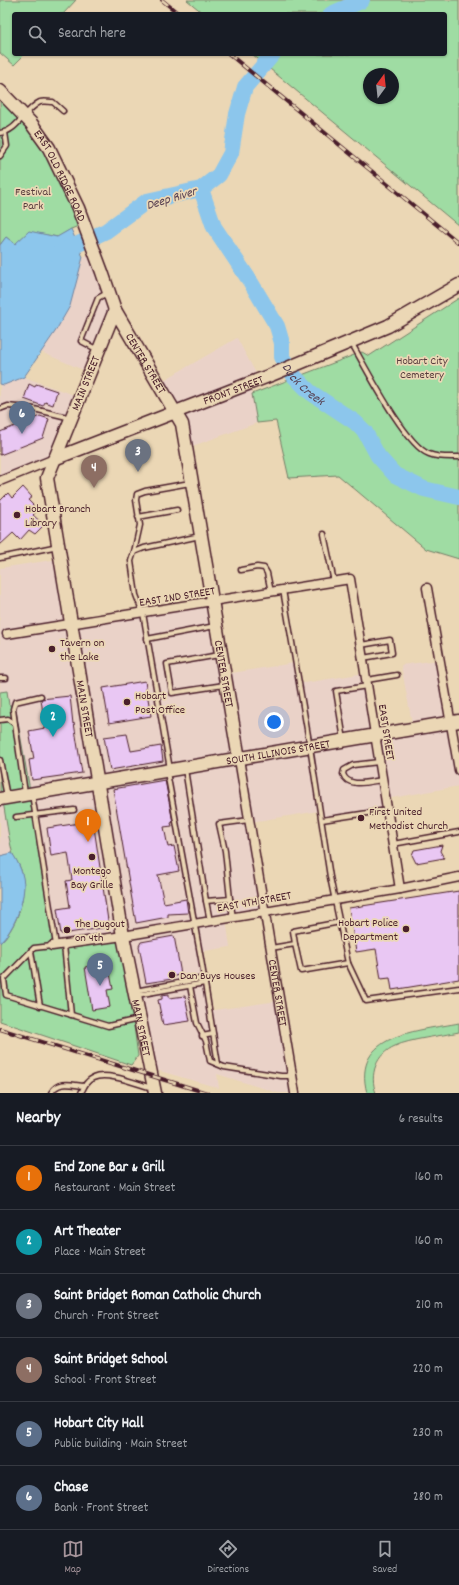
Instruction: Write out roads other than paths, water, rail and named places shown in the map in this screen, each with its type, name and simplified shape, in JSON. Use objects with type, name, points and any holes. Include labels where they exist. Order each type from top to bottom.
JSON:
[{"type":"street","name":"EAST OLD RIDGE ROAD","points":[[0,91],[24,115],[49,148],[78,208],[102,272]]},
{"type":"street","name":"CENTER STREET","points":[[102,272],[115,310],[182,424],[295,1093]]},
{"type":"street","name":"FRONT STREET","points":[[0,480],[175,413],[351,342],[388,326],[459,285]]},
{"type":"street","name":"MAIN STREET","points":[[115,310],[47,478],[123,936],[155,1091]]},
{"type":"street","name":"EAST 2ND STREET","points":[[4,634],[72,625],[350,579]]},
{"type":"street","name":"EAST STREET","points":[[350,579],[400,889]]},
{"type":"street","points":[[427,588],[455,722],[459,770]]},
{"type":"street","name":"SOUTH ILLINOIS STREET","points":[[4,799],[455,722]]},
{"type":"street","name":"EAST 4TH STREET","points":[[57,945],[233,918],[334,899],[400,889],[459,877]]},
{"type":"lane","points":[[0,133],[11,130],[24,115],[41,102],[53,102],[63,111]]},
{"type":"lane","points":[[0,156],[7,146],[5,132]]},
{"type":"lane","points":[[99,350],[82,341],[98,298],[109,292]]},
{"type":"lane","points":[[351,342],[395,416],[415,444],[428,454],[441,457],[459,457]]},
{"type":"lane","points":[[0,409],[8,406],[34,409],[71,418]]},
{"type":"lane","points":[[192,483],[145,490],[137,494],[136,500],[140,525],[131,561],[136,595],[143,613],[205,978],[218,1064]]},
{"type":"lane","points":[[138,517],[177,510]]},
{"type":"lane","points":[[324,534],[334,582]]},
{"type":"lane","points":[[134,552],[144,548],[202,536]]},
{"type":"lane","points":[[0,558],[58,546]]},
{"type":"lane","points":[[241,570],[257,567],[264,568],[267,573],[271,592]]},
{"type":"lane","points":[[283,590],[334,899],[348,963],[366,1001],[459,988]]},
{"type":"lane","points":[[147,639],[217,626]]},
{"type":"lane","points":[[361,645],[390,640],[392,653],[363,658]]},
{"type":"lane","points":[[222,654],[167,664],[172,693],[227,685]]},
{"type":"lane","points":[[344,741],[336,691],[398,675]]},
{"type":"lane","points":[[0,678],[6,678]]},
{"type":"lane","points":[[41,696],[16,702],[13,709],[25,788],[35,814],[57,945],[71,1015]]},
{"type":"lane","points":[[0,720],[8,719],[15,724]]},
{"type":"lane","points":[[0,760],[4,799]]},
{"type":"lane","points":[[380,762],[353,765],[344,770],[343,774],[348,780],[353,782],[382,780]]},
{"type":"lane","points":[[184,768],[210,921]]},
{"type":"lane","points":[[16,818],[35,814],[74,810]]},
{"type":"lane","points":[[322,820],[387,810]]},
{"type":"lane","points":[[233,918],[225,851],[219,824],[249,820]]},
{"type":"lane","points":[[393,844],[459,832]]},
{"type":"lane","points":[[206,901],[230,899]]},
{"type":"lane","points":[[340,922],[293,931],[300,971],[348,963]]},
{"type":"lane","points":[[271,948],[295,944]]},
{"type":"lane","points":[[57,945],[34,948],[4,978],[6,995],[108,1026],[141,1019]]},
{"type":"lane","points":[[31,951],[40,1006]]},
{"type":"lane","points":[[135,993],[205,978]]},
{"type":"lane","points":[[135,993],[205,983]]},
{"type":"lane","points":[[190,986],[197,1023],[202,1036],[206,1041],[210,1061],[224,1067],[281,1076],[292,1076]]},
{"type":"lane","points":[[202,1036],[213,1034]]},
{"type":"lane","points":[[81,1093],[84,1086],[91,1078],[104,1076],[155,1091]]},
{"type":"lane","points":[[51,1093],[53,1088],[58,1084],[84,1086]]},
{"type":"water","points":[[71,229],[83,257],[70,306],[55,332],[24,377],[4,385],[0,384],[0,245],[6,237],[15,244],[29,231],[57,237]]},
{"type":"water","points":[[12,853],[19,865],[24,883],[22,902],[13,925],[0,943],[0,856]]},
{"type":"waterway","name":"Deep River","points":[[336,12],[362,0]]},
{"type":"waterway","name":"Deep River","points":[[57,254],[106,231],[147,201],[201,189],[219,175],[231,153],[237,114],[245,87],[271,56]]},
{"type":"waterway","name":"Duck Creek","points":[[201,189],[214,227],[250,281],[277,326],[282,343],[282,357],[294,376],[310,392],[355,422],[365,432],[378,456],[395,475],[424,489],[459,497]]},
{"type":"railway","points":[[162,0],[177,12]]},
{"type":"railway","points":[[231,56],[459,243]]},
{"type":"railway","points":[[0,1029],[207,1093]]},
{"type":"place","name":"Chase","points":[[22,434]]},
{"type":"place","name":"Saint Bridget Roman Catholic Church","points":[[138,472]]},
{"type":"place","name":"Saint Bridget School","points":[[94,488]]},
{"type":"place","name":"Hobart Branch Library","points":[[17,515]]},
{"type":"place","name":"Tavern on the Lake","points":[[52,649]]},
{"type":"place","name":"Hobart Post Office","points":[[127,702]]},
{"type":"place","name":"Art Theater","points":[[53,737]]},
{"type":"place","name":"First United Methodist Church","points":[[361,818]]},
{"type":"place","name":"End Zone Bar & Grill","points":[[88,842]]},
{"type":"place","name":"Montego Bay Grille","points":[[92,857]]},
{"type":"place","name":"Hobart Police Department","points":[[406,929]]},
{"type":"place","name":"The Dugout on 4th","points":[[67,930]]},
{"type":"place","name":"Dan Buys Houses","points":[[172,975]]},
{"type":"place","name":"Hobart City Hall","points":[[100,986]]},
{"type":"park label","name":"Festival Park","points":[[33,198]]},
{"type":"park label","name":"Hobart City Cemetery","points":[[422,367]]}]
